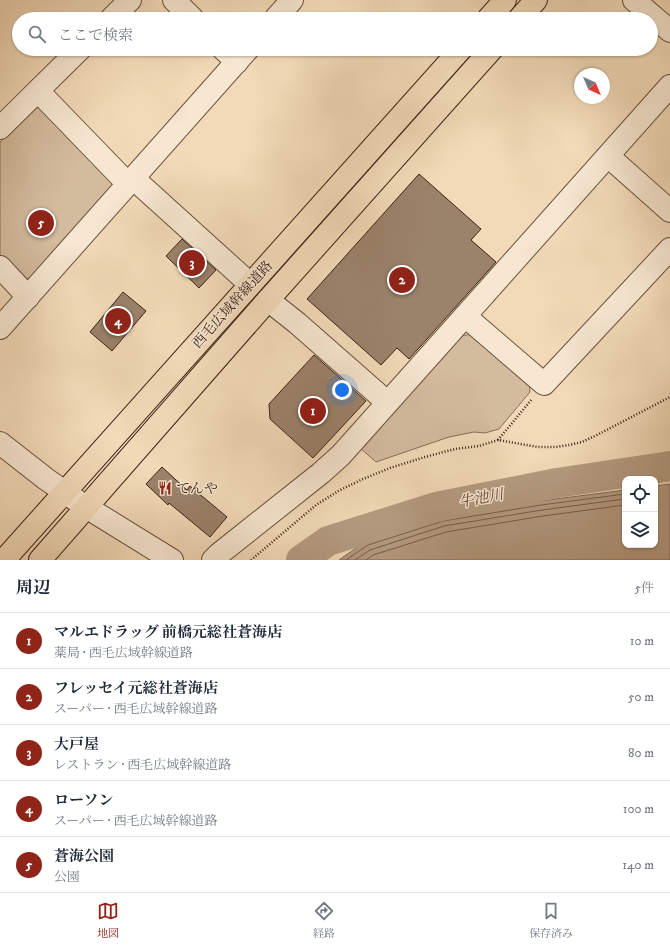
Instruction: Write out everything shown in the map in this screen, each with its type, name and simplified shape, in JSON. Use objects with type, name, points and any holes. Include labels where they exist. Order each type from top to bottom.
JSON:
[{"type":"main road","points":[[494,12],[505,0]]},
{"type":"main road","points":[[525,12],[536,0]]},
{"type":"main road","name":"西毛広域幹線道路","points":[[4,560],[455,56]]},
{"type":"main road","name":"西毛広域幹線道路","points":[[40,560],[268,300],[486,56]]},
{"type":"street","points":[[118,12],[130,0]]},
{"type":"street","points":[[174,0],[186,12]]},
{"type":"street","points":[[281,12],[292,0]]},
{"type":"street","points":[[634,0],[648,12]]},
{"type":"street","points":[[658,21],[670,31]]},
{"type":"street","points":[[0,128],[73,56]]},
{"type":"street","points":[[0,328],[131,181],[234,56]]},
{"type":"street","points":[[213,560],[341,455],[386,402],[465,316],[670,86]]},
{"type":"street","points":[[38,91],[131,181],[250,284]]},
{"type":"street","points":[[608,156],[670,211]]},
{"type":"street","points":[[465,316],[544,384],[670,249]]},
{"type":"street","points":[[0,267],[28,297]]},
{"type":"street","points":[[268,300],[297,323],[386,402]]},
{"type":"street","points":[[0,443],[46,479],[86,507],[172,560]]},
{"type":"path","points":[[498,440],[544,384]]},
{"type":"path","points":[[251,560],[316,505],[340,490],[390,468],[455,449],[479,446],[498,440],[538,447],[569,446],[582,442],[670,397]]},
{"type":"shaded area","points":[[36,107],[46,108],[114,186],[31,278],[20,280],[0,259],[0,142]]},
{"type":"shaded area","points":[[472,334],[529,382],[530,392],[499,429],[485,433],[474,432],[449,437],[376,462],[360,448],[461,336]]},
{"type":"water","points":[[670,484],[670,560],[339,560],[366,541],[442,517],[540,501],[622,490],[622,548],[658,548],[658,486]]},
{"type":"building","points":[[419,174],[481,229],[471,240],[496,262],[409,359],[397,348],[381,365],[307,299]]},
{"type":"building","points":[[182,239],[216,270],[199,288],[166,256]]},
{"type":"building","points":[[123,292],[146,311],[112,351],[90,332]]},
{"type":"building","points":[[314,355],[366,401],[313,458],[270,419],[269,404]]},
{"type":"building","points":[[162,467],[187,490],[190,486],[227,517],[210,537],[169,503],[168,505],[146,484]]},
{"type":"waterway","name":"牛池川","points":[[301,560],[328,541],[436,507],[557,483],[670,466]]},
{"type":"place","name":"蒼海公園","points":[[41,223]]},
{"type":"place","name":"大戸屋","points":[[192,263]]},
{"type":"place","name":"フレッセイ元総社蒼海店","points":[[402,280]]},
{"type":"place","name":"ローソン","points":[[118,321]]},
{"type":"place","name":"マルエドラッグ 前橋元総社蒼海店","points":[[313,411]]},
{"type":"place","name":"てんや","points":[[165,488]]}]
